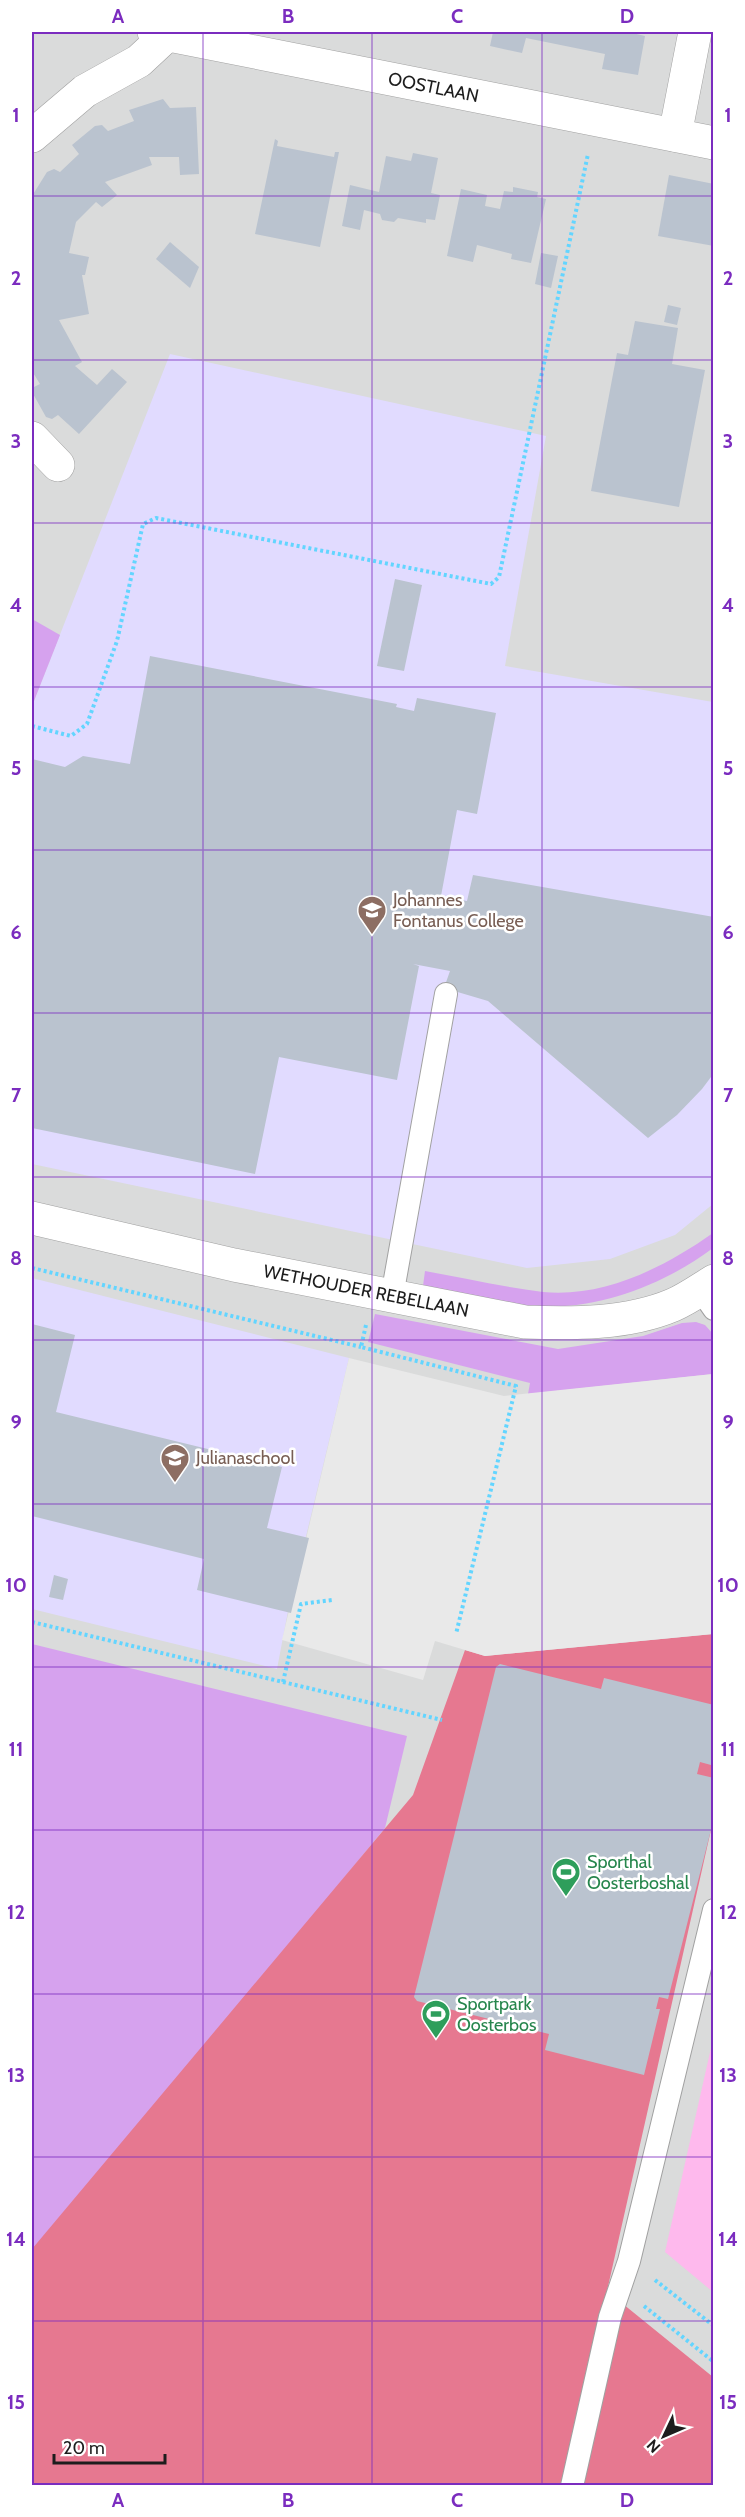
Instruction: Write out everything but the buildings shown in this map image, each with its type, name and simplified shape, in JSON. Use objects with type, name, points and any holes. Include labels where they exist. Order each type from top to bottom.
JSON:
[{"type":"street","points":[[675,135],[695,32]]},
{"type":"street","points":[[32,136],[85,92],[140,61],[161,33]]},
{"type":"street","name":"OOSTLAAN","points":[[161,33],[282,44],[595,119],[714,143]]},
{"type":"street","points":[[32,438],[58,465]]},
{"type":"street","name":"WETHOUDER REBELLAAN","points":[[32,1218],[234,1265],[525,1322],[572,1324],[627,1317],[709,1293]]},
{"type":"lane","points":[[382,1294],[446,994]]},
{"type":"lane","points":[[572,2486],[610,2317],[629,2262],[714,1910]]},
{"type":"path","points":[[32,726],[71,736],[87,724],[117,641],[142,524],[156,518],[491,584],[499,577],[595,119]]},
{"type":"path","points":[[32,1268],[516,1386],[456,1634]]},
{"type":"path","points":[[361,1347],[382,1294]]},
{"type":"path","points":[[283,1682],[302,1604],[332,1600]]},
{"type":"path","points":[[32,1622],[442,1720]]},
{"type":"path","points":[[629,2262],[714,2326]]},
{"type":"path","points":[[620,2287],[714,2362]]},
{"type":"shaded area","points":[[32,32],[713,32],[713,2485],[32,2485]]},
{"type":"shaded area","name":"Johannes Fontanus College","points":[[170,354],[546,436],[505,666],[713,702],[713,1204],[675,1235],[610,1259],[527,1268],[32,1164],[32,706]]},
{"type":"shaded area","points":[[32,619],[60,635],[32,706]]},
{"type":"shaded area","points":[[713,1233],[713,1248],[695,1261],[657,1282],[595,1302],[551,1307],[519,1306],[423,1286],[425,1271],[543,1292],[566,1293],[589,1290],[633,1278],[675,1257]]},
{"type":"shaded area","name":"Julianaschool","points":[[32,1278],[349,1358],[288,1611],[277,1669],[32,1609]]},
{"type":"shaded area","points":[[375,1314],[558,1349],[643,1336],[682,1323],[696,1322],[705,1325],[713,1334],[713,1374],[528,1394],[530,1383],[368,1342]]},
{"type":"shaded area","points":[[349,1358],[504,1396],[713,1374],[713,1634],[485,1656],[435,1641],[423,1680],[282,1640]]},
{"type":"shaded area","name":"Sportpark Oosterbos","points":[[713,1634],[713,1821],[607,2291],[713,2377],[713,2485],[32,2486],[32,2249],[413,1795],[465,1650],[485,1656]]},
{"type":"shaded area","points":[[32,1644],[407,1736],[385,1828],[32,2258]]},
{"type":"shaded area","points":[[713,2039],[714,2292],[665,2252]]},
{"type":"place","name":"Johannes Fontanus College","points":[[372,936]]},
{"type":"place","name":"Julianaschool","points":[[175,1484]]},
{"type":"place","name":"Sporthal Oosterboshal","points":[[566,1898]]},
{"type":"place","name":"Sportpark Oosterbos","points":[[436,2040]]}]
